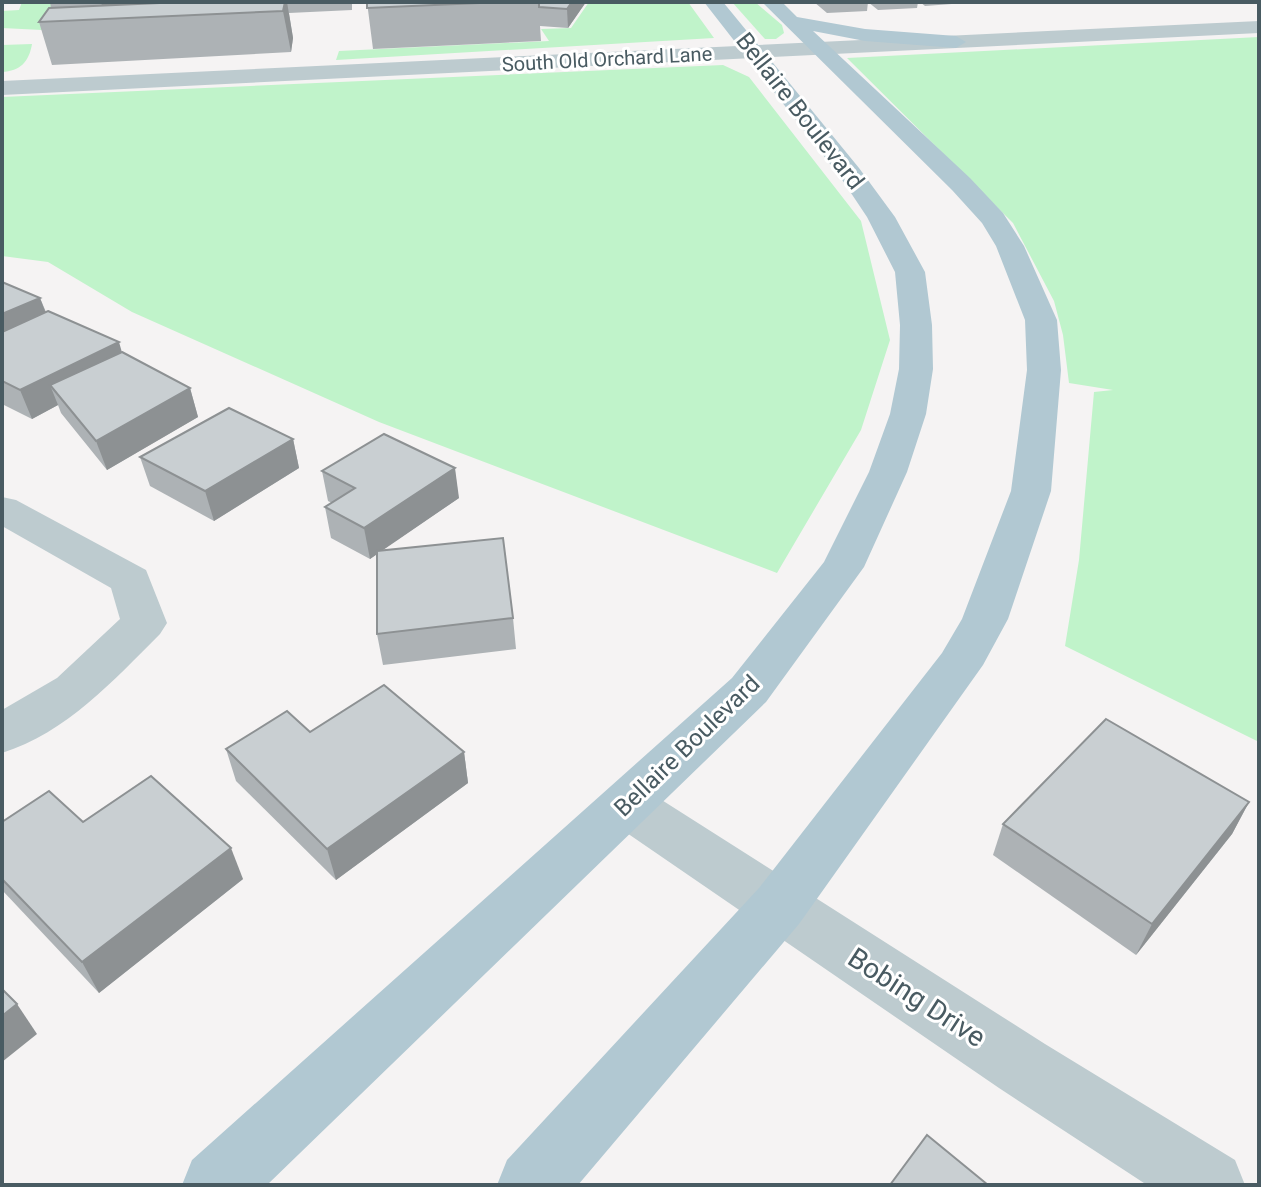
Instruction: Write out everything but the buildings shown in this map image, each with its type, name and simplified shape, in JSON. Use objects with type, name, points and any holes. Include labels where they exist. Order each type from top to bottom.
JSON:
[{"type":"main road","name":"Bellaire Boulevard","points":[[217,1185],[749,690],[843,567],[888,472],[908,414],[916,369],[916,325],[910,272],[888,231],[850,173],[713,2]]},
{"type":"main road","name":"Bellaire Boulevard","points":[[532,1185],[779,906],[959,665],[985,619],[1031,491],[1044,370],[1041,320],[1010,246],[993,219],[961,184],[771,2]]},
{"type":"main road","points":[[808,35],[865,35],[956,42]]},
{"type":"street","name":"South Old Orchard Lane","points":[[2,88],[753,52],[808,35],[956,42],[1259,27]]},
{"type":"street","points":[[2,509],[131,580],[144,623],[74,690],[2,734]]},
{"type":"street","name":"Bobing Drive","points":[[627,805],[1210,1185]]},
{"type":"green space","points":[[22,2],[79,2],[42,30],[2,28],[2,11],[19,10]]},
{"type":"green space","points":[[589,2],[688,2],[714,38],[336,60],[339,51],[549,41],[541,29],[571,28]]},
{"type":"green space","points":[[732,2],[755,2],[782,25],[784,33],[776,39],[765,39]]},
{"type":"green space","points":[[1259,37],[1259,742],[1065,646],[1079,560],[1094,392],[1113,390],[1069,383],[1063,335],[1054,301],[1013,223],[847,58]]},
{"type":"green space","points":[[32,44],[23,64],[14,70],[2,72],[2,45]]},
{"type":"green space","points":[[723,65],[749,77],[861,221],[890,340],[861,430],[777,573],[379,422],[132,312],[48,262],[2,256],[2,97]]}]
